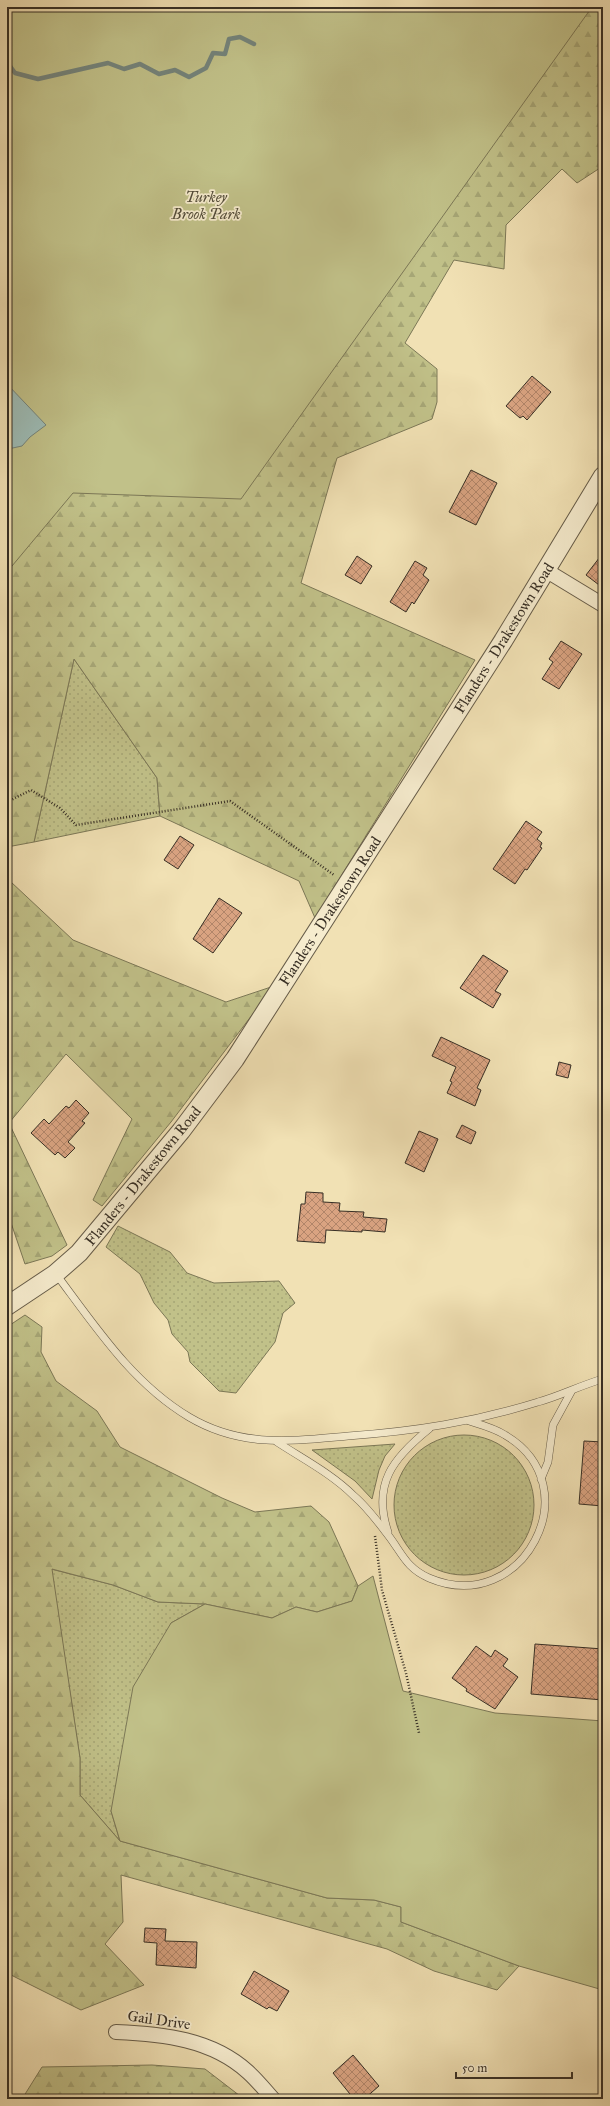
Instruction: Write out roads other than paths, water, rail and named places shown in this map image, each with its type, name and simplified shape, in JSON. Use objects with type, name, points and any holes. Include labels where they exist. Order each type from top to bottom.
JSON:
[{"type":"street","name":"Flanders - Drakestown Road","points":[[7,1306],[56,1274],[87,1245],[204,1101],[235,1059],[547,571],[603,476]]},
{"type":"street","points":[[547,571],[603,604]]},
{"type":"street","name":"Gail Drive","points":[[116,2032],[156,2034],[186,2039],[209,2048],[229,2058],[248,2072],[273,2099]]},
{"type":"lane","points":[[56,1274],[120,1357],[142,1381],[177,1410],[217,1431],[232,1436],[277,1442],[429,1429],[469,1421],[571,1392],[603,1379]]},
{"type":"lane","points":[[541,1479],[548,1462],[553,1425],[571,1392]]},
{"type":"lane","points":[[277,1442],[338,1482],[355,1496],[389,1536],[401,1556],[426,1576],[456,1584],[487,1582],[501,1576],[515,1567],[536,1542],[542,1527],[544,1510],[541,1479],[533,1461],[514,1441],[489,1427],[469,1421]]},
{"type":"lane","points":[[389,1536],[383,1514],[383,1501],[390,1471],[407,1447],[429,1429]]},
{"type":"water","points":[[7,384],[46,425],[30,437],[22,446],[8,449]]},
{"type":"waterway","points":[[7,62],[15,73],[38,79],[108,63],[124,69],[140,64],[159,74],[175,70],[189,77],[206,68],[213,53],[225,54],[229,39],[240,37],[254,44]]},
{"type":"park label","name":"Turkey Brook Park","points":[[206,206]]}]
